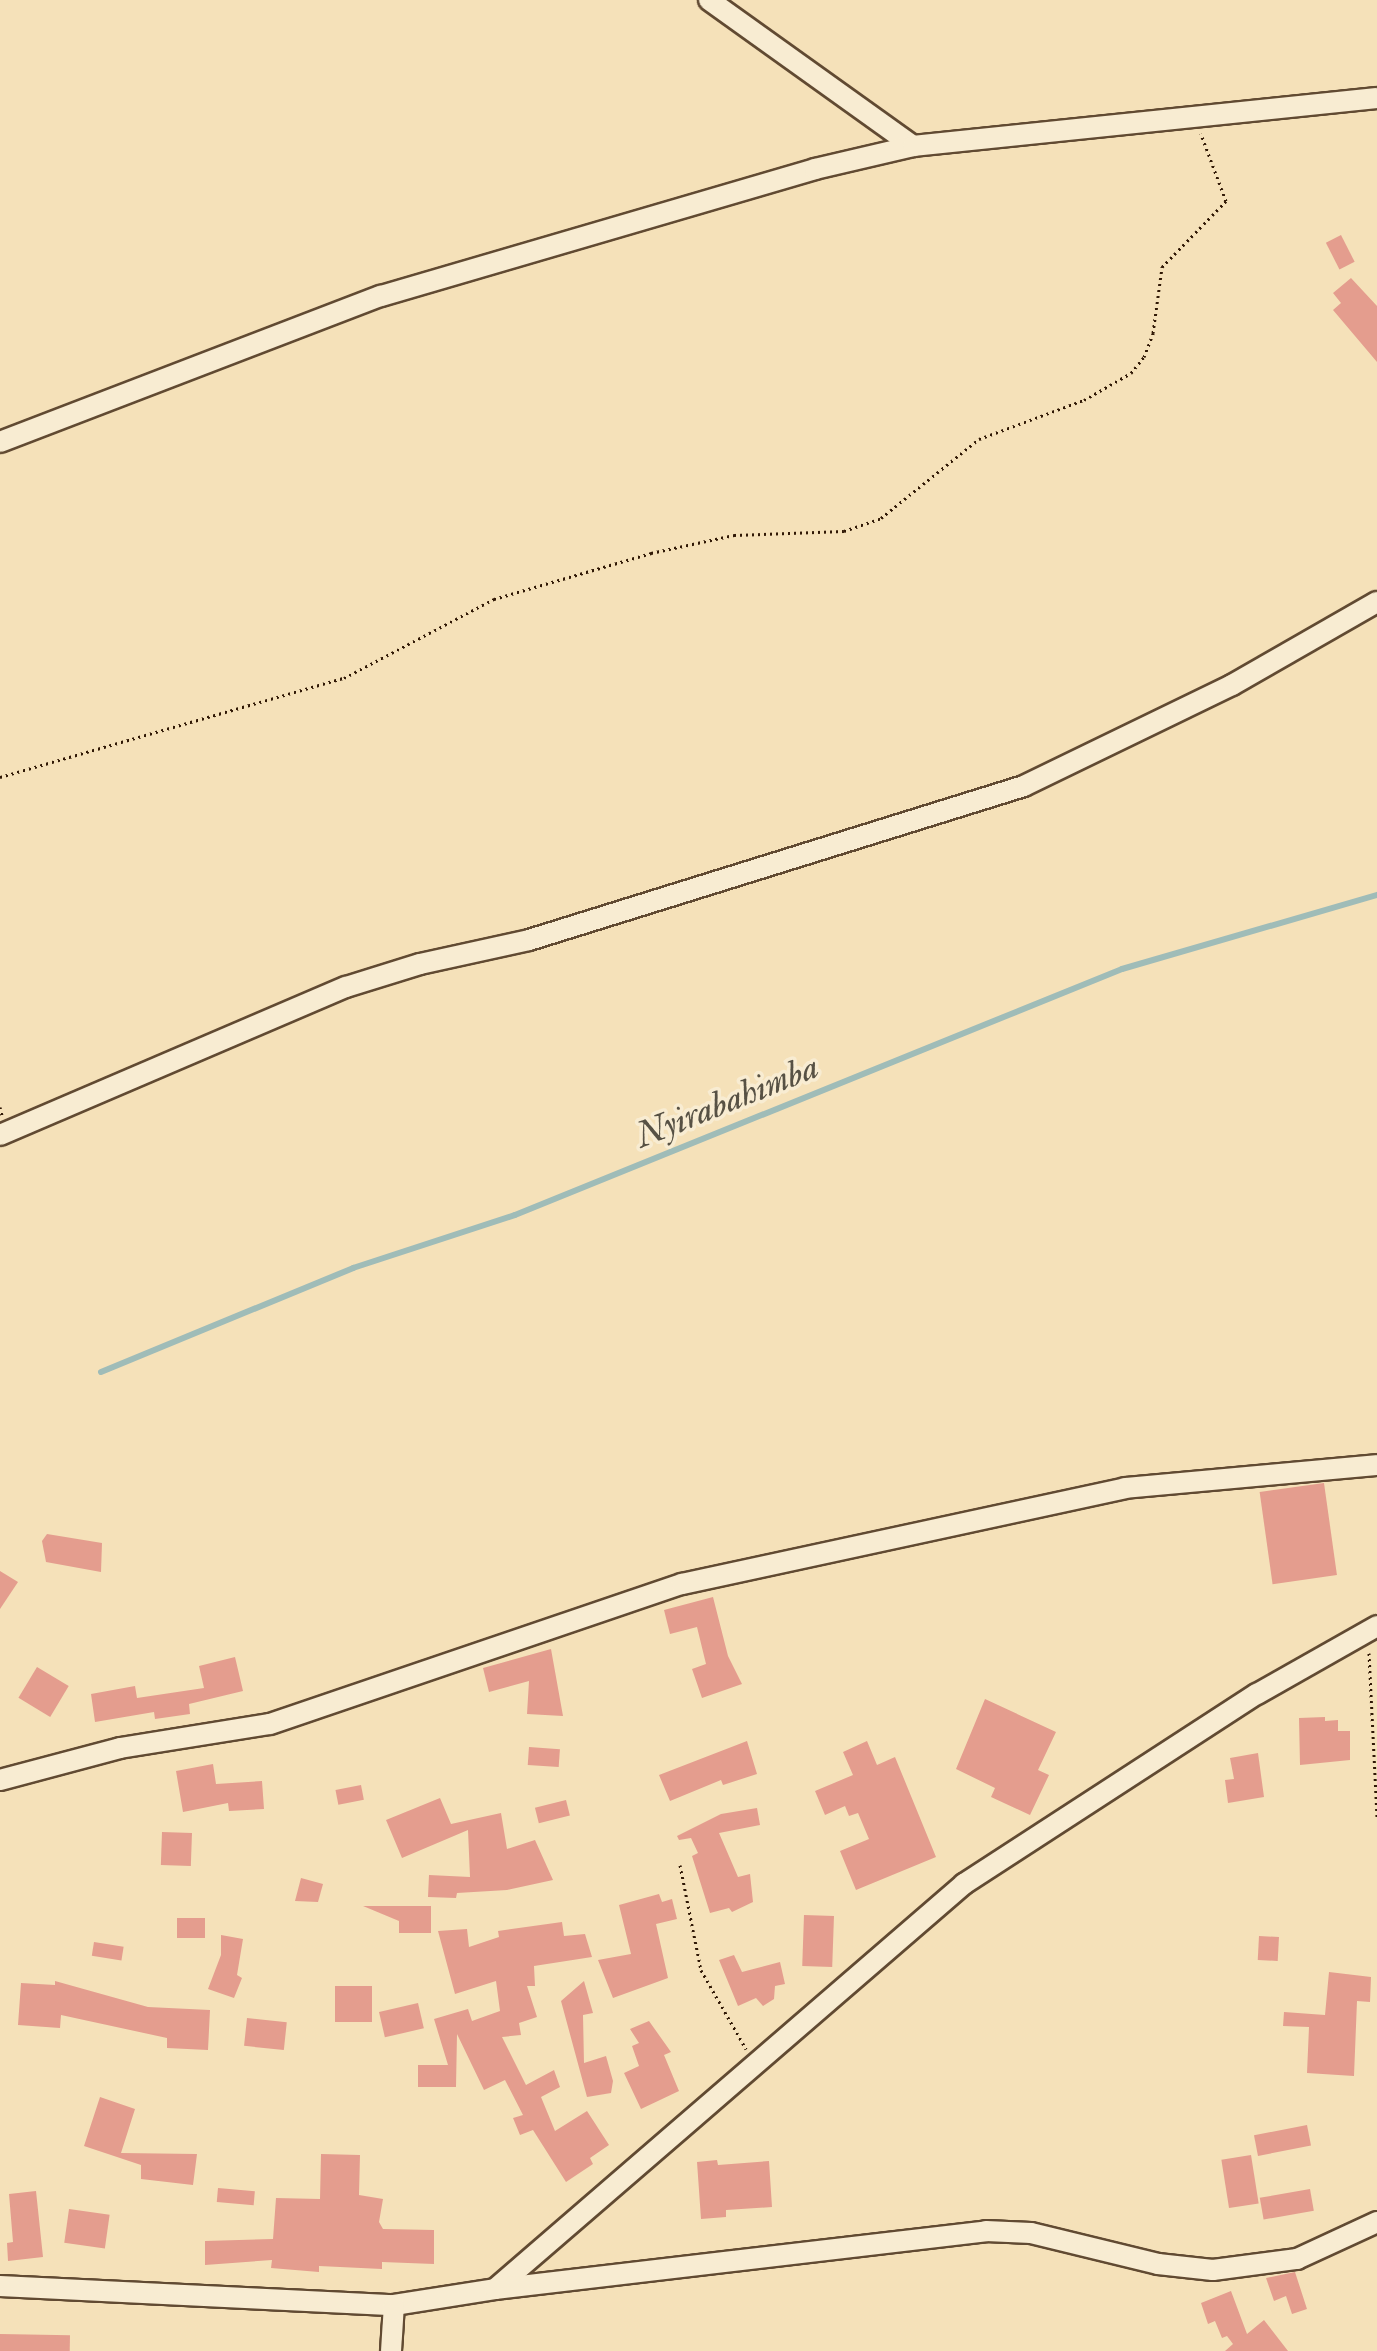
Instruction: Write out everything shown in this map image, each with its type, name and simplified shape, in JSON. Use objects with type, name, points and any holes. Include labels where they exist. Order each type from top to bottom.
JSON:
[{"type":"street","points":[[709,0],[913,146]]},
{"type":"street","points":[[0,442],[381,296],[718,196],[913,146],[1193,114],[1377,98]]},
{"type":"street","points":[[0,1135],[346,987],[420,964],[529,940],[1024,786],[1232,685],[1377,602]]},
{"type":"street","points":[[0,1780],[120,1748],[270,1724],[682,1584],[1125,1488],[1377,1465]]},
{"type":"street","points":[[495,2289],[754,2062],[964,1884],[1257,1694],[1372,1629]]},
{"type":"street","points":[[0,2286],[394,2305],[495,2289],[986,2231],[1031,2233],[1158,2264],[1213,2270],[1297,2259],[1377,2222]]},
{"type":"street","points":[[391,2351],[394,2305]]},
{"type":"path","points":[[0,777],[344,678],[494,599],[695,541],[734,535],[814,536],[881,518],[979,439],[1084,400],[1131,373],[1144,357],[1153,333],[1162,267],[1226,201],[1193,114]]},
{"type":"path","points":[[1372,1629],[1377,1817]]},
{"type":"path","points":[[680,1865],[701,1970],[754,2062]]},
{"type":"building","points":[[1341,235],[1355,262],[1339,269],[1326,243]]},
{"type":"building","points":[[1351,278],[1377,306],[1377,362],[1333,310],[1341,303],[1333,293]]},
{"type":"building","points":[[1324,1483],[1337,1575],[1273,1584],[1260,1492]]},
{"type":"building","points":[[47,1534],[102,1543],[101,1572],[46,1562],[42,1541]]},
{"type":"building","points":[[0,1571],[18,1582],[0,1609]]},
{"type":"building","points":[[713,1597],[728,1656],[742,1684],[702,1698],[692,1669],[706,1664],[697,1627],[670,1634],[664,1610]]},
{"type":"building","points":[[551,1649],[563,1716],[527,1714],[529,1681],[489,1692],[483,1668]]},
{"type":"building","points":[[235,1657],[243,1691],[189,1704],[190,1714],[155,1719],[154,1712],[95,1722],[91,1694],[135,1686],[137,1698],[204,1688],[199,1666]]},
{"type":"building","points":[[37,1667],[69,1686],[50,1717],[18,1698]]},
{"type":"building","points":[[985,1699],[1056,1732],[1038,1770],[1049,1775],[1030,1815],[991,1797],[995,1788],[956,1769]]},
{"type":"building","points":[[1325,1717],[1325,1721],[1338,1720],[1338,1731],[1350,1731],[1350,1760],[1300,1765],[1299,1718]]},
{"type":"building","points":[[747,1741],[757,1774],[723,1785],[721,1780],[670,1801],[659,1775]]},
{"type":"building","points":[[867,1741],[877,1765],[895,1757],[936,1857],[856,1890],[840,1851],[869,1839],[858,1813],[849,1816],[845,1806],[825,1815],[815,1791],[853,1775],[843,1752]]},
{"type":"building","points":[[529,1747],[560,1749],[559,1767],[528,1765]]},
{"type":"building","points":[[1258,1753],[1264,1797],[1228,1803],[1225,1780],[1234,1779],[1230,1758]]},
{"type":"building","points":[[213,1764],[216,1784],[262,1781],[264,1809],[229,1811],[228,1803],[183,1812],[176,1771]]},
{"type":"building","points":[[361,1785],[364,1800],[338,1805],[335,1790]]},
{"type":"building","points":[[440,1798],[451,1824],[501,1813],[507,1849],[535,1840],[553,1880],[507,1890],[457,1893],[456,1898],[428,1897],[429,1875],[470,1877],[468,1830],[402,1858],[386,1820]]},
{"type":"building","points":[[566,1800],[570,1816],[539,1823],[535,1808]]},
{"type":"building","points":[[757,1808],[760,1825],[719,1833],[738,1877],[750,1874],[753,1902],[732,1912],[729,1908],[710,1913],[692,1856],[698,1853],[691,1838],[679,1840],[677,1836],[721,1814]]},
{"type":"building","points":[[162,1832],[192,1833],[191,1866],[161,1865]]},
{"type":"building","points":[[301,1878],[323,1884],[318,1902],[295,1901]]},
{"type":"building","points":[[659,1894],[662,1902],[672,1899],[677,1919],[656,1924],[668,1978],[613,1998],[598,1960],[631,1954],[619,1905]]},
{"type":"building","points":[[363,1906],[431,1906],[431,1933],[399,1933],[399,1921]]},
{"type":"building","points":[[804,1915],[834,1916],[832,1967],[802,1966]]},
{"type":"building","points":[[177,1918],[205,1918],[205,1938],[177,1938]]},
{"type":"building","points":[[562,1922],[564,1936],[585,1934],[592,1957],[534,1966],[535,1986],[527,1986],[537,2017],[519,2023],[521,2035],[502,2037],[526,2085],[554,2070],[560,2087],[541,2097],[555,2131],[587,2111],[609,2145],[590,2158],[593,2164],[566,2182],[533,2130],[520,2135],[513,2118],[523,2115],[505,2080],[484,2090],[457,2034],[456,2087],[418,2087],[418,2065],[448,2065],[434,2019],[468,2009],[472,2021],[500,2011],[496,1981],[455,1994],[438,1931],[467,1929],[469,1947],[499,1937],[498,1931]]},
{"type":"building","points":[[221,1935],[243,1939],[237,1975],[242,1978],[234,1998],[208,1989],[221,1955]]},
{"type":"building","points":[[1259,1936],[1279,1937],[1278,1961],[1258,1960]]},
{"type":"building","points":[[94,1942],[124,1947],[121,1961],[92,1956]]},
{"type":"building","points":[[734,1955],[742,1972],[780,1962],[785,1984],[775,1986],[774,1999],[763,2006],[756,1998],[738,2006],[719,1960]]},
{"type":"building","points":[[1329,1972],[1371,1977],[1370,2002],[1357,2001],[1354,2076],[1307,2073],[1309,2027],[1283,2026],[1284,2012],[1325,2015]]},
{"type":"building","points":[[55,1981],[148,2007],[210,2010],[208,2050],[167,2048],[167,2038],[61,2015],[60,2028],[18,2025],[21,1983],[55,1985]]},
{"type":"building","points":[[584,1981],[593,2013],[583,2015],[584,2063],[606,2056],[613,2081],[611,2093],[587,2097],[561,2001]]},
{"type":"building","points":[[335,1986],[372,1986],[372,2022],[335,2022]]},
{"type":"building","points":[[418,2003],[424,2028],[385,2037],[379,2012]]},
{"type":"building","points":[[247,2018],[287,2022],[284,2050],[244,2046]]},
{"type":"building","points":[[649,2021],[671,2052],[664,2055],[679,2091],[641,2109],[624,2073],[639,2066],[632,2046],[639,2043],[630,2029]]},
{"type":"building","points":[[100,2097],[135,2109],[121,2153],[197,2154],[193,2185],[141,2179],[141,2165],[84,2146]]},
{"type":"building","points":[[1307,2125],[1311,2146],[1258,2156],[1254,2135]]},
{"type":"building","points":[[321,2154],[360,2155],[359,2195],[383,2199],[379,2222],[383,2229],[434,2230],[434,2264],[382,2262],[382,2269],[319,2266],[319,2272],[271,2268],[272,2260],[205,2265],[205,2241],[273,2239],[276,2198],[320,2199]]},
{"type":"building","points":[[1251,2155],[1259,2203],[1229,2208],[1221,2160]]},
{"type":"building","points":[[717,2160],[718,2165],[769,2161],[772,2207],[726,2210],[726,2217],[701,2219],[697,2162]]},
{"type":"building","points":[[218,2188],[255,2191],[254,2205],[217,2202]]},
{"type":"building","points":[[1310,2189],[1314,2211],[1264,2220],[1260,2198]]},
{"type":"building","points":[[36,2191],[43,2257],[8,2261],[7,2243],[13,2242],[9,2194]]},
{"type":"building","points":[[69,2209],[110,2215],[105,2248],[64,2243]]},
{"type":"building","points":[[1295,2272],[1307,2309],[1292,2314],[1286,2296],[1274,2301],[1266,2278]]},
{"type":"building","points":[[1231,2291],[1247,2334],[1264,2320],[1288,2351],[1225,2351],[1233,2344],[1227,2336],[1222,2338],[1215,2321],[1208,2324],[1201,2303]]},
{"type":"building","points":[[0,2334],[70,2335],[70,2351],[0,2351]]},
{"type":"waterway","name":"Nyirabahimba","points":[[101,1372],[353,1268],[515,1215],[1122,969],[1377,895]]}]
